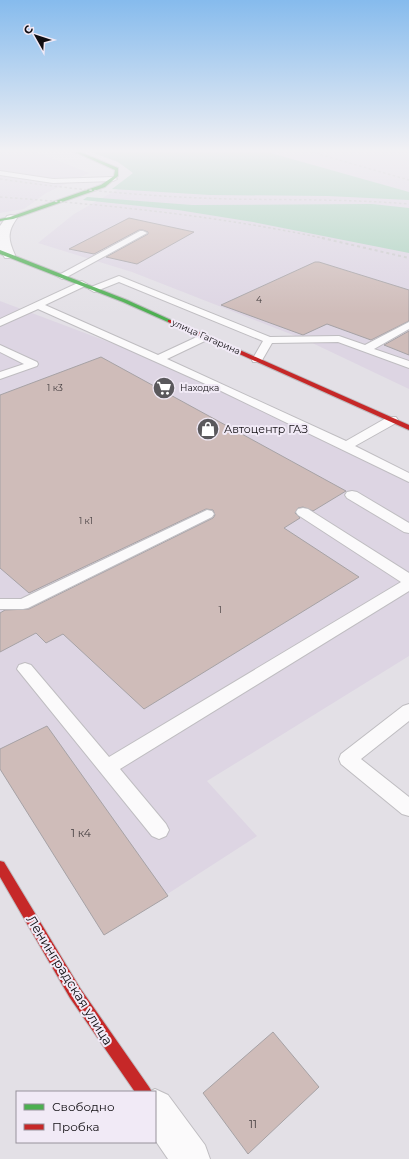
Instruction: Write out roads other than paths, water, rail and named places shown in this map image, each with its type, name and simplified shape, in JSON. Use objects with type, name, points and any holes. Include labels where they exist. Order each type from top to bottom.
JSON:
[{"type":"main road","points":[[6,219],[44,206]]},
{"type":"main road","name":"улица Гагарина","points":[[5,253],[94,289],[205,337],[409,428]]},
{"type":"main road","name":"Ленинградская улица","points":[[0,866],[75,993],[143,1091]]},
{"type":"street","points":[[5,253],[1,240],[2,229],[6,219]]},
{"type":"street","points":[[156,1109],[190,1159]]},
{"type":"lane","points":[[62,276],[143,233]]},
{"type":"lane","points":[[94,289],[119,279],[269,340],[339,339],[409,365]]},
{"type":"lane","points":[[0,323],[82,284]]},
{"type":"lane","points":[[37,305],[346,446],[409,478]]},
{"type":"lane","points":[[366,349],[409,325]]},
{"type":"lane","points":[[158,359],[205,337]]},
{"type":"lane","points":[[257,360],[269,340]]},
{"type":"lane","points":[[0,348],[33,364],[0,376]]},
{"type":"lane","points":[[346,446],[392,420]]},
{"type":"lane","points":[[352,496],[409,529]]},
{"type":"lane","points":[[303,512],[409,580]]},
{"type":"lane","points":[[0,604],[23,604],[207,514]]},
{"type":"lane","points":[[107,768],[409,584]]},
{"type":"lane","points":[[25,669],[159,830]]},
{"type":"lane","points":[[409,711],[348,759],[409,808]]},
{"type":"railway","points":[[103,206],[164,212],[246,224],[323,238]]},
{"type":"railway","points":[[323,238],[327,239]]},
{"type":"railway","points":[[323,238],[409,258]]},
{"type":"place","name":"Находка","points":[[164,388]]},
{"type":"place","name":"Автоцентр ГАЗ","points":[[208,429]]}]
